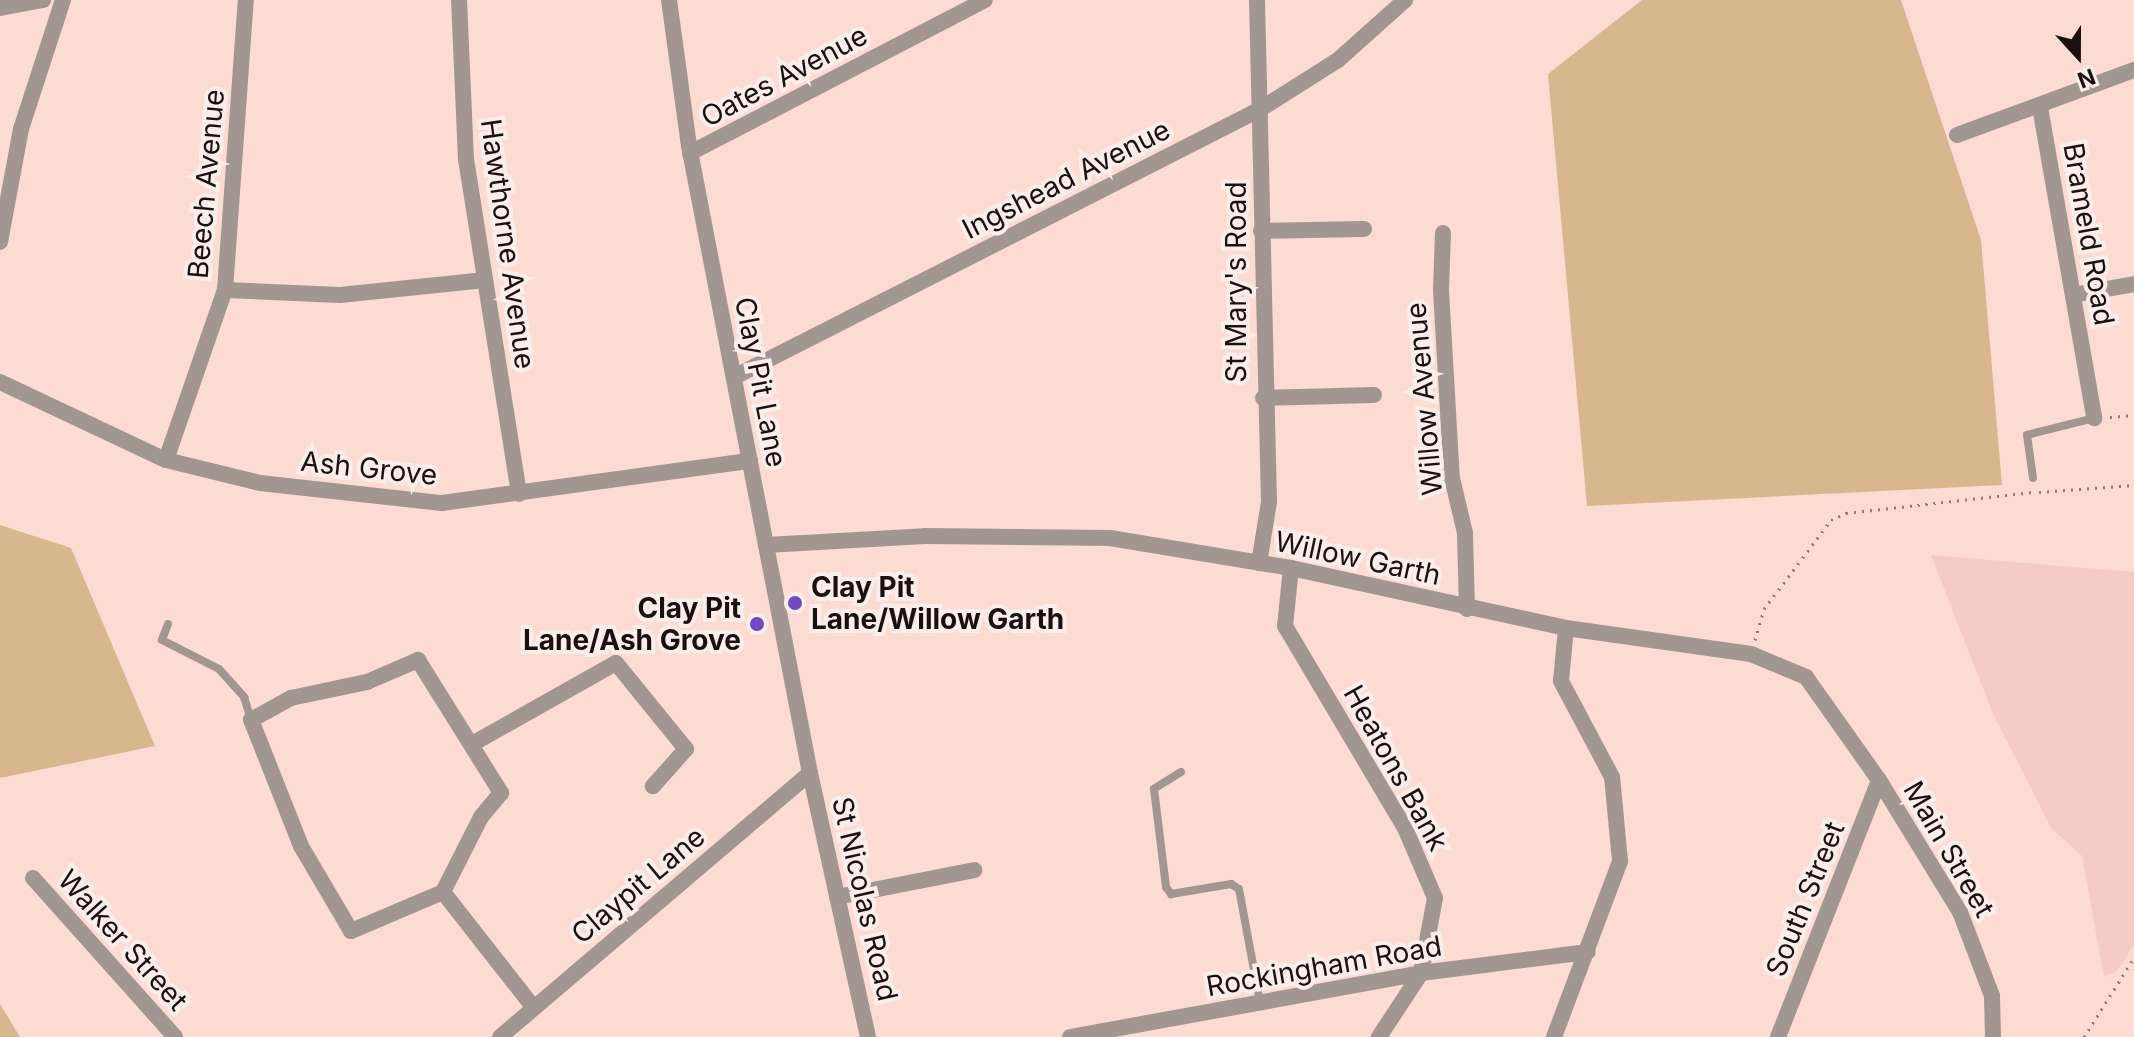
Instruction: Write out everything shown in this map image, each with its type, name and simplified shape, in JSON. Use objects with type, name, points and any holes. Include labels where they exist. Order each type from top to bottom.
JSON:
[{"type":"street","points":[[0,8],[43,0]]},
{"type":"street","points":[[0,242],[21,129],[63,0]]},
{"type":"street","name":"Beech Avenue","points":[[166,460],[225,290],[246,0]]},
{"type":"street","name":"Hawthorne Avenue","points":[[459,0],[466,159],[519,494]]},
{"type":"street","name":"Clay Pit Lane","points":[[669,0],[690,153],[810,773]]},
{"type":"street","name":"Oates Avenue","points":[[690,153],[985,0]]},
{"type":"street","name":"St Mary's Road","points":[[1257,0],[1263,398],[1269,502],[1259,563]]},
{"type":"street","name":"Ingshead Avenue","points":[[734,377],[1259,110],[1338,60],[1405,0]]},
{"type":"street","points":[[1957,135],[2134,70]]},
{"type":"street","name":"Brameld Road","points":[[2040,107],[2094,418]]},
{"type":"street","points":[[1261,231],[1364,229]]},
{"type":"street","name":"Willow Avenue","points":[[1443,233],[1441,290],[1452,478],[1465,533],[1467,609]]},
{"type":"street","points":[[225,290],[340,295],[485,280]]},
{"type":"street","points":[[2073,295],[2134,284]]},
{"type":"street","name":"Ash Grove","points":[[0,382],[166,460],[260,483],[442,503],[750,461]]},
{"type":"street","points":[[1263,398],[1374,395]]},
{"type":"street","name":"Willow Garth","points":[[766,545],[925,536],[1110,538],[1291,568],[1467,609],[1566,628],[1751,654],[1806,677],[1879,780]]},
{"type":"street","name":"Heatons Bank","points":[[1291,568],[1285,626],[1405,828],[1435,898],[1421,973],[1379,1037]]},
{"type":"street","points":[[1554,1037],[1620,861],[1612,777],[1561,681],[1566,628]]},
{"type":"street","points":[[418,660],[501,793],[481,817],[443,892],[351,931],[301,846],[251,720],[291,698],[367,682],[418,660]]},
{"type":"street","points":[[472,744],[616,663],[686,749],[653,786]]},
{"type":"street","name":"St Nicolas Road","points":[[810,773],[867,1030]]},
{"type":"street","name":"Claypit Lane","points":[[500,1037],[810,773]]},
{"type":"street","name":"South Street","points":[[1778,1037],[1879,780]]},
{"type":"street","name":"Main Street","points":[[1879,780],[1960,912],[1992,996],[1993,1037]]},
{"type":"street","points":[[837,897],[974,870]]},
{"type":"street","name":"Walker Street","points":[[33,878],[170,1035]]},
{"type":"street","points":[[443,892],[534,1008]]},
{"type":"street","name":"Rockingham Road","points":[[1070,1037],[1421,973],[1588,952]]},
{"type":"street","points":[[851,1037],[867,1030]]},
{"type":"lane","points":[[2033,478],[2027,435],[2094,418]]},
{"type":"lane","points":[[168,624],[162,640],[219,669],[244,697],[251,720]]},
{"type":"lane","points":[[1181,772],[1154,789],[1166,887],[1171,894],[1231,884],[1239,889],[1260,1003]]},
{"type":"path","points":[[2094,418],[2134,415]]},
{"type":"path","points":[[2033,478],[2035,492]]},
{"type":"path","points":[[1751,654],[1764,609],[1831,520],[1846,513],[2035,492],[2134,485]]},
{"type":"path","points":[[2084,1037],[2134,958]]},
{"type":"shaded area","points":[[1642,0],[1901,0],[1981,240],[2002,485],[1587,506],[1548,74]]},
{"type":"shaded area","points":[[0,525],[71,548],[155,746],[0,778]]},
{"type":"shaded area","points":[[1931,555],[2134,572],[2134,945],[2117,971],[2104,977],[2082,856],[2051,828],[1993,714]]},
{"type":"shaded area","points":[[0,1004],[20,1037],[0,1037]]},
{"type":"place","name":"Clay Pit Lane/Willow Garth","points":[[795,603]]},
{"type":"place","name":"Clay Pit Lane/Ash Grove","points":[[757,624]]}]
